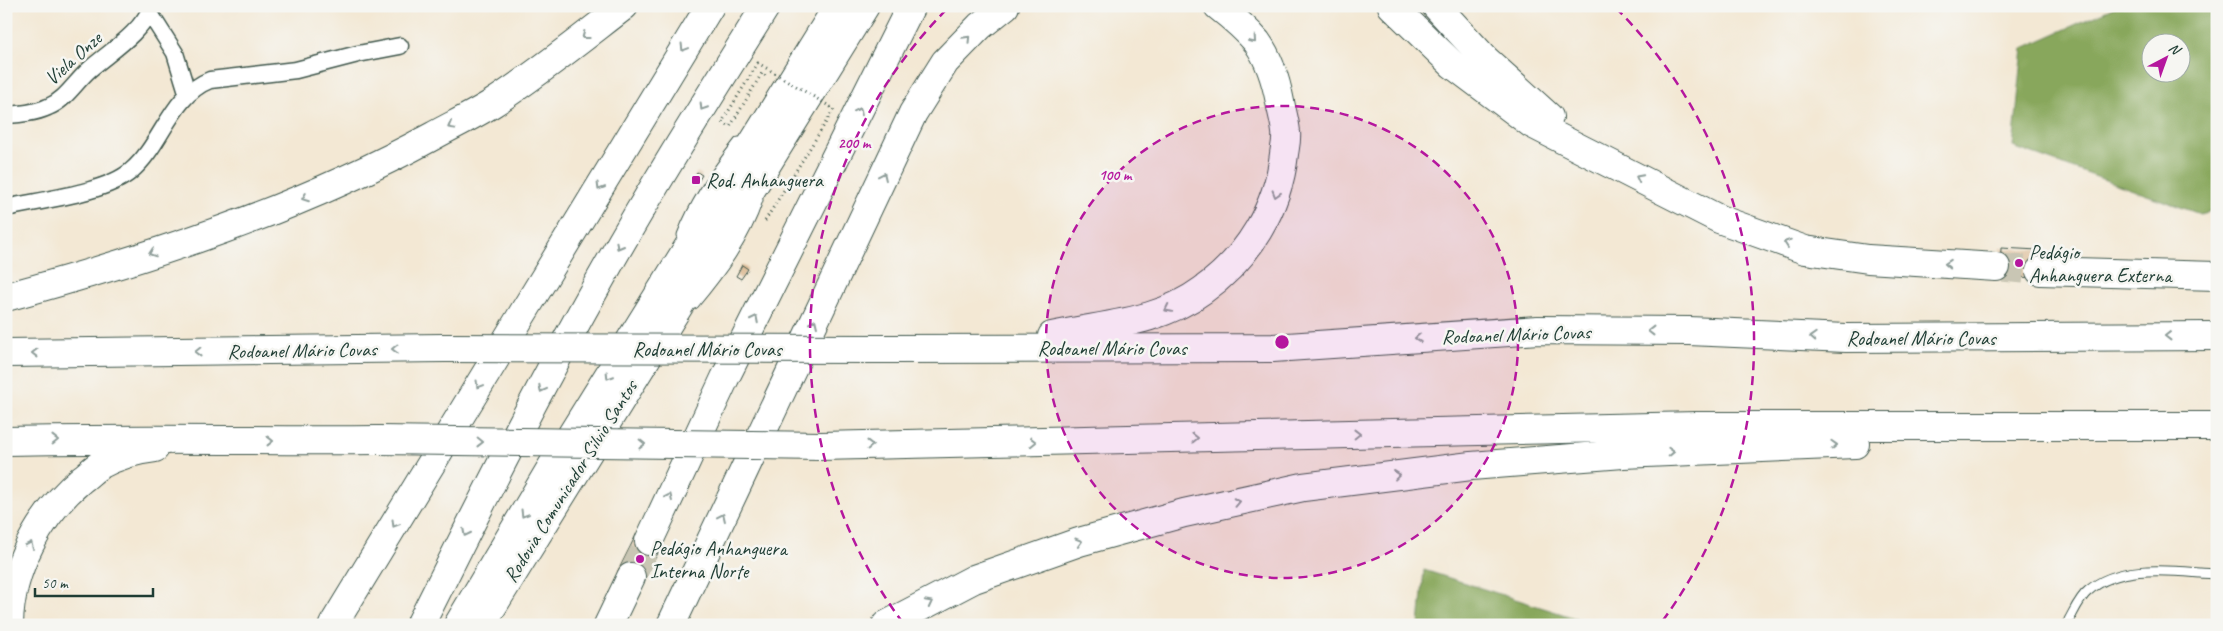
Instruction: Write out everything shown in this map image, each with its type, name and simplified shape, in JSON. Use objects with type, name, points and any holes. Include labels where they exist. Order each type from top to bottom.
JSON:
[{"type":"highway","points":[[6,297],[98,272],[213,233],[314,195],[398,155],[492,103],[557,58],[624,6]]},
{"type":"highway","points":[[333,625],[710,6]]},
{"type":"highway","points":[[420,625],[496,473],[598,282],[654,185],[766,6]]},
{"type":"highway","name":"Rodovia Comunicador Silvio Santos","points":[[458,625],[551,468],[662,290],[774,86],[838,6]]},
{"type":"highway","name":"Rodovia Comunicador Silvio Santos","points":[[481,625],[865,6]]},
{"type":"highway","points":[[649,541],[725,378],[910,6]]},
{"type":"highway","points":[[671,625],[913,114],[945,62],[980,26],[1005,6]]},
{"type":"highway","points":[[996,348],[1078,330],[1128,323],[1162,312],[1203,291],[1227,270],[1254,239],[1273,202],[1282,173],[1286,133],[1276,77],[1262,51],[1251,36],[1218,6]]},
{"type":"highway","points":[[1392,6],[1452,64],[1525,119],[1719,219],[1805,250],[1868,259],[1996,267]]},
{"type":"highway","points":[[1436,6],[1484,59],[1594,156]]},
{"type":"highway","points":[[2040,271],[2217,276]]},
{"type":"highway","name":"Rodoanel Mário Covas","points":[[6,353],[444,348],[1273,348],[1538,330],[1689,331],[1846,338],[2217,336]]},
{"type":"highway","points":[[6,440],[144,438],[227,441],[378,440],[821,446],[1697,426],[2217,426]]},
{"type":"highway","points":[[886,625],[974,579],[1079,542],[1184,513],[1303,487],[1470,466],[1623,454],[1912,442],[2040,440],[2147,426]]},
{"type":"highway","points":[[9,625],[10,605],[31,542],[51,509],[73,487],[100,465],[139,450],[227,441]]},
{"type":"highway","points":[[608,625],[631,577]]},
{"type":"street","points":[[151,9],[175,53],[188,92]]},
{"type":"street","name":"Viela Onze","points":[[6,115],[24,114],[49,107],[70,91],[89,70],[136,30],[151,9]]},
{"type":"street","points":[[6,208],[99,188],[115,182],[130,172],[156,143],[188,92],[197,85],[210,80],[296,70],[358,54],[400,46]]},
{"type":"lane","points":[[662,290],[689,218],[722,163],[747,132],[774,86]]},
{"type":"lane","points":[[2068,625],[2069,620],[2086,592],[2101,582],[2117,575],[2154,572],[2217,574]]},
{"type":"path","points":[[765,221],[834,109],[758,62],[722,122],[730,127],[762,73],[774,86]]},
{"type":"green space","points":[[2117,6],[2217,6],[2217,210],[2200,214],[2013,147],[2023,48]]},
{"type":"green space","points":[[1424,570],[1597,625],[1419,625]]},
{"type":"building","points":[[697,172],[702,175],[696,185],[691,182]]},
{"type":"building","name":"Pedágio Anhanguera Externa","points":[[2001,248],[2038,250],[2036,278],[2000,276]]},
{"type":"building","points":[[742,265],[748,269],[741,279],[736,276]]},
{"type":"building","name":"Pedágio Anhanguera Interna Norte","points":[[636,535],[661,547],[643,583],[618,571]]},
{"type":"tunnel","points":[[1996,267],[2040,271]]},
{"type":"tunnel","points":[[631,577],[649,541]]},
{"type":"place","name":"Rod. Anhanguera","points":[[696,180]]},
{"type":"place","name":"Pedágio Anhanguera Externa","points":[[2019,263]]},
{"type":"place","name":"Pedágio Anhanguera Interna Norte","points":[[640,559]]}]
